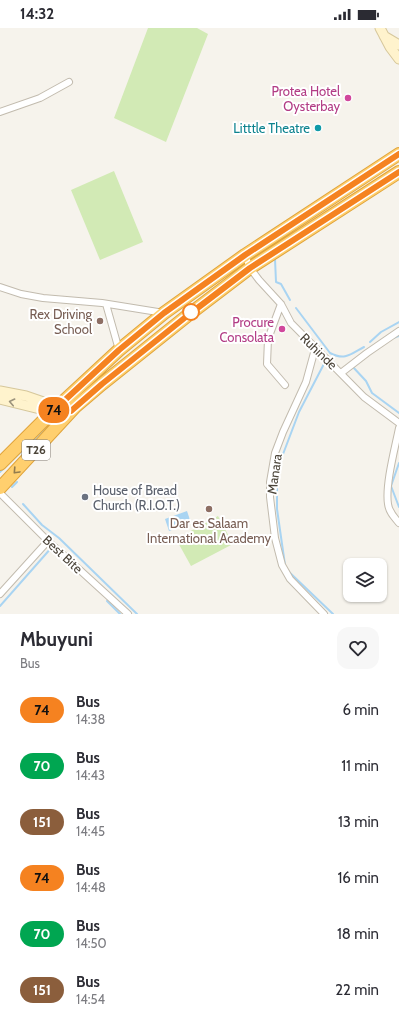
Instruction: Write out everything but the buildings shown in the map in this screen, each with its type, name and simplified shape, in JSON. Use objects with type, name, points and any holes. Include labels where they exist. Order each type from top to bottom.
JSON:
[{"type":"highway","name":"T26","points":[[0,464],[55,409],[119,350],[164,313],[245,255],[399,154]]},
{"type":"highway","name":"T26","points":[[0,488],[71,411],[102,384],[187,316],[250,268],[399,172]]},
{"type":"street","points":[[381,32],[399,46]]},
{"type":"street","points":[[381,32],[399,59]]},
{"type":"street","points":[[0,112],[40,98],[69,82]]},
{"type":"street","name":"Ruhinde","points":[[245,255],[250,268],[281,304],[291,323],[315,349],[364,396],[399,423]]},
{"type":"street","points":[[0,287],[21,294],[43,298],[106,304],[164,313]]},
{"type":"street","points":[[106,304],[119,350]]},
{"type":"street","points":[[281,304],[268,339],[267,364],[285,385]]},
{"type":"street","points":[[341,374],[367,353],[399,331]]},
{"type":"street","name":"Manara","points":[[315,349],[306,382],[283,432],[275,454],[270,482],[270,497],[275,538],[282,566],[290,578],[324,614]]},
{"type":"street","points":[[0,391],[26,396],[55,409]]},
{"type":"street","points":[[0,399],[71,411]]},
{"type":"street","points":[[399,428],[390,478],[388,505],[390,512],[399,523]]},
{"type":"street","name":"Best Bite","points":[[0,493],[128,614]]},
{"type":"street","points":[[0,594],[48,540]]},
{"type":"green space","points":[[148,28],[197,28],[208,34],[166,142],[114,118]]},
{"type":"green space","points":[[114,171],[143,242],[100,260],[71,190]]},
{"type":"green space","points":[[218,516],[233,544],[191,566],[176,539]]},
{"type":"water","points":[[187,511],[191,523],[169,531],[165,519]]},
{"type":"waterway","points":[[275,259],[276,282],[281,284],[290,300]]},
{"type":"waterway","points":[[296,308],[330,353],[340,356],[348,356],[364,347]]},
{"type":"waterway","points":[[370,342],[381,332],[399,322]]},
{"type":"waterway","points":[[393,338],[399,336]]},
{"type":"waterway","points":[[285,565],[277,509],[277,470],[299,412],[326,360]]},
{"type":"waterway","points":[[352,366],[366,381],[372,393],[399,413]]},
{"type":"waterway","points":[[8,464],[48,426]]},
{"type":"waterway","points":[[399,463],[391,486],[399,507]]},
{"type":"waterway","points":[[0,472],[5,467]]},
{"type":"waterway","points":[[12,487],[17,482]]},
{"type":"waterway","points":[[23,504],[42,525],[59,538],[137,614]]},
{"type":"waterway","points":[[0,606],[52,547]]},
{"type":"waterway","points":[[288,571],[333,614]]},
{"type":"waterway","points":[[107,601],[120,614]]},
{"type":"bus line","name":"74","points":[[399,154],[245,255],[164,313],[119,350],[52,412],[61,413],[71,411],[102,384],[187,316],[250,268],[399,172]]},
{"type":"place","name":"Protea Hotel Oysterbay","points":[[348,98]]},
{"type":"place","name":"Litttle Theatre","points":[[318,128]]},
{"type":"place","name":"Rex Driving School","points":[[100,321]]},
{"type":"place","name":"Procure Consolata","points":[[282,329]]},
{"type":"place","name":"House of Bread Church (R.I.O.T.)","points":[[85,497]]},
{"type":"place","name":"Dar es Salaam International Academy","points":[[209,509]]}]
